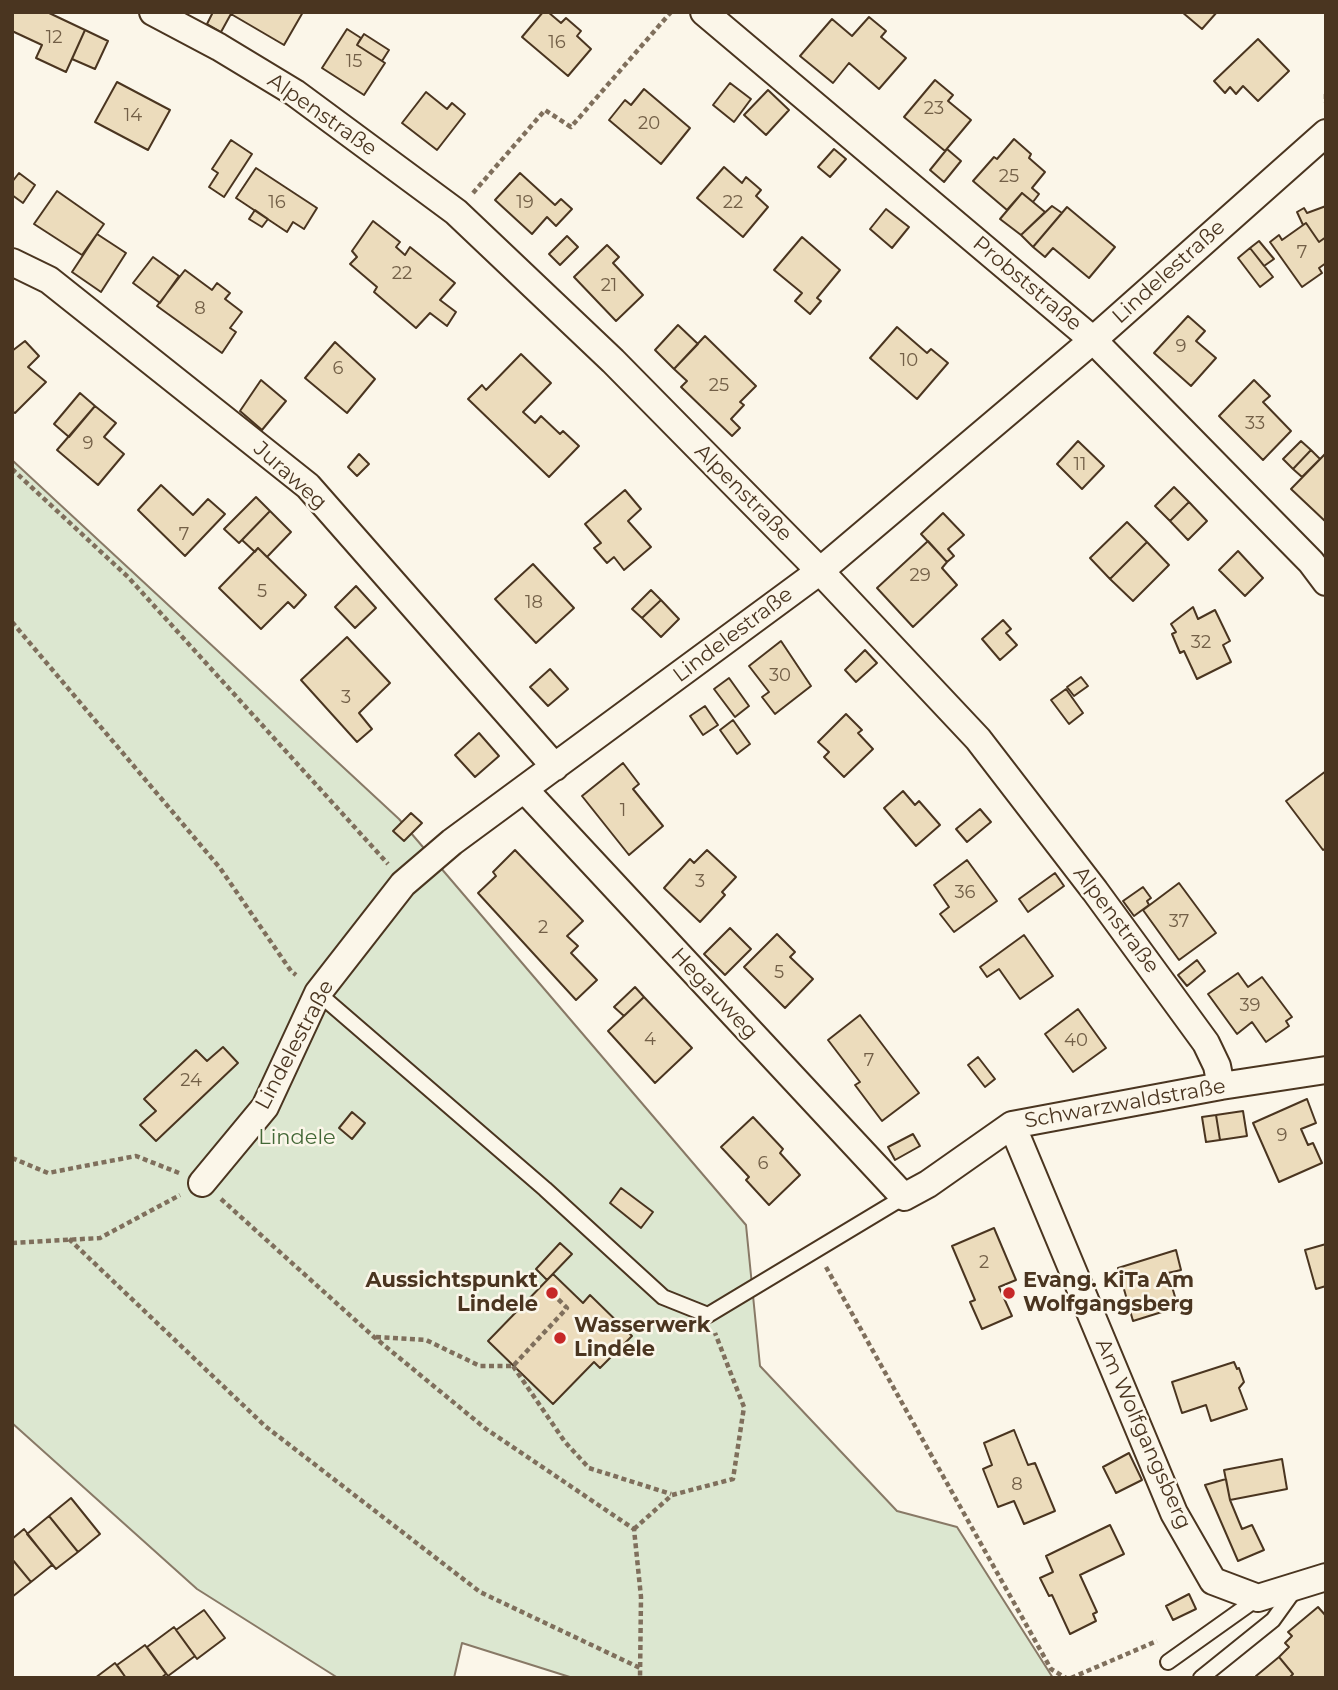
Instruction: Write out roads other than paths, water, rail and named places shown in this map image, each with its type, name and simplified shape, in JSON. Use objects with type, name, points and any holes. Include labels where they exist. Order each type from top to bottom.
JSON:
[{"type":"street","name":"Alpenstraße","points":[[153,12],[219,47],[295,93],[456,212],[613,361],[820,570],[978,739],[1095,891],[1206,1043],[1217,1066],[1221,1086]]},
{"type":"street","name":"Probststraße","points":[[704,12],[1093,340],[1311,562],[1326,582]]},
{"type":"street","name":"Lindelestraße","points":[[202,1183],[265,1107],[318,993],[403,884],[452,842],[820,570],[1093,340],[1326,134]]},
{"type":"street","name":"Juraweg","points":[[12,262],[49,280],[308,486],[555,767]]},
{"type":"street","name":"Hegauweg","points":[[524,790],[904,1197]]},
{"type":"street","name":"Schwarzwaldstraße","points":[[904,1197],[928,1184],[1012,1125],[1221,1086],[1326,1070]]},
{"type":"street","name":"Am Wolfgangsberg","points":[[1012,1125],[1174,1513],[1213,1581],[1258,1598]]},
{"type":"street","points":[[1258,1598],[1326,1577]]},
{"type":"lane","points":[[318,993],[545,1189],[663,1297],[708,1315],[904,1197]]},
{"type":"lane","points":[[1201,1678],[1273,1620],[1297,1586]]},
{"type":"lane","points":[[1168,1662],[1258,1598]]},
{"type":"place","name":"Aussichtspunkt Lindele","points":[[552,1293]]},
{"type":"place","name":"Evang. KiTa Am Wolfgangsberg","points":[[1009,1293]]},
{"type":"place","name":"Wasserwerk Lindele","points":[[560,1338]]},
{"type":"park label","name":"Lindele","points":[[297,1138]]}]
